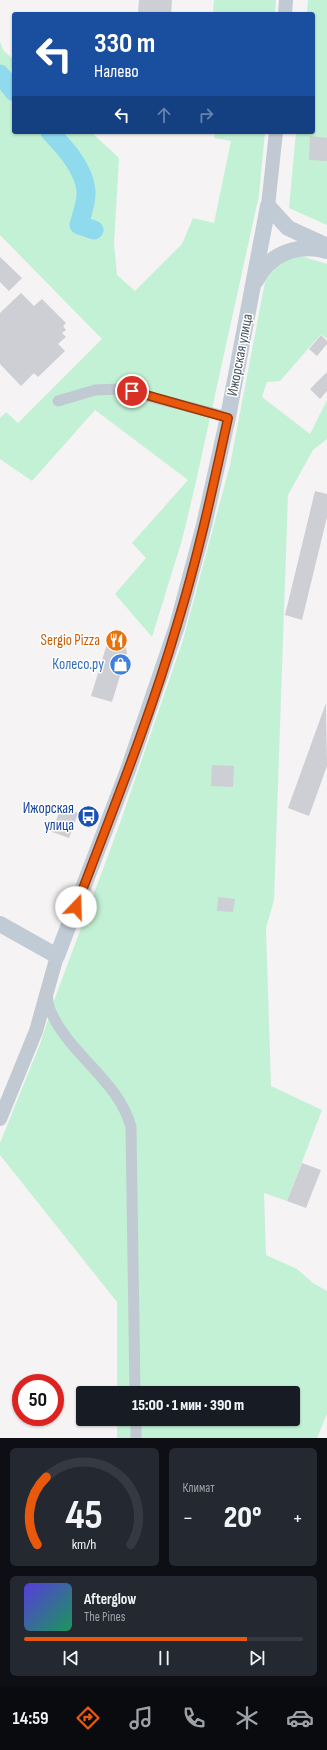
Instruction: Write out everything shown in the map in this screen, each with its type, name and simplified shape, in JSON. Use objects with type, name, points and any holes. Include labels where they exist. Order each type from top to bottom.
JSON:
[{"type":"main road","points":[[268,206],[288,228],[327,246]]},
{"type":"main road","name":"Ижорская улица","points":[[57,956],[128,770],[177,626],[204,525],[228,418],[268,206]]},
{"type":"main road","points":[[253,286],[262,271],[284,253],[307,247],[327,251]]},
{"type":"main road","points":[[0,924],[57,956]]},
{"type":"street","points":[[285,12],[286,0]]},
{"type":"street","name":"Ижорская улица","points":[[268,206],[276,134]]},
{"type":"street","points":[[58,401],[95,390],[119,388],[228,418]]},
{"type":"street","name":"Ижорская улица","points":[[0,1119],[36,1031],[57,956]]},
{"type":"street","points":[[47,993],[50,1010],[58,1026],[93,1066],[123,1105],[131,1128],[135,1386]]},
{"type":"street","points":[[136,1426],[136,1438]]},
{"type":"green space","points":[[214,0],[276,0],[275,12],[213,12]]},
{"type":"green space","points":[[308,0],[327,0],[327,225],[289,208],[296,134],[315,134],[315,12],[307,12]]},
{"type":"green space","points":[[0,41],[3,50],[12,58],[12,134],[93,134],[119,158],[114,244],[117,275],[135,291],[182,244],[193,218],[214,223],[231,141],[214,138],[215,134],[265,134],[259,195],[195,486],[182,540],[152,637],[115,594],[146,558],[132,543],[188,480],[95,410],[32,481],[0,459],[0,418],[6,412],[18,423],[102,339],[0,235]]},
{"type":"green space","points":[[301,256],[327,264],[327,339],[321,334],[280,381],[267,382],[262,397],[310,434],[327,400],[327,439],[313,450],[288,495],[274,900],[266,928],[271,1086],[322,1110],[287,1201],[264,1193],[266,1255],[297,1269],[313,1283],[327,1291],[327,1414],[317,1438],[117,1438],[117,1426],[300,1426],[300,1386],[117,1386],[117,1302],[0,1155],[0,1143],[40,1044],[55,998],[119,826],[183,640],[230,465],[265,282],[274,264]]},
{"type":"building","points":[[139,0],[172,0],[171,12],[138,12]]},
{"type":"building","points":[[310,136],[327,138],[327,161],[309,160]]},
{"type":"building","points":[[0,257],[22,278],[9,291],[0,282]]},
{"type":"building","points":[[21,293],[34,306],[42,299],[66,323],[63,326],[66,330],[62,333],[66,337],[58,344],[65,351],[38,377],[34,373],[21,386],[0,364],[0,313]]},
{"type":"building","points":[[321,335],[327,341],[327,344],[317,356],[309,349]]},
{"type":"building","points":[[327,372],[327,391],[320,399],[310,389]]},
{"type":"building","points":[[315,491],[327,494],[327,517],[302,620],[285,615]]},
{"type":"building","points":[[111,631],[122,636],[125,641],[127,653],[112,702],[91,696]]},
{"type":"building","points":[[326,703],[327,766],[309,816],[288,808]]},
{"type":"building","points":[[212,765],[234,766],[233,787],[211,786]]},
{"type":"building","points":[[61,807],[78,813],[69,838],[52,832]]},
{"type":"building","points":[[218,897],[235,899],[233,912],[217,911]]},
{"type":"building","points":[[302,1163],[321,1170],[306,1208],[287,1201]]},
{"type":"waterway","points":[[0,74],[12,89]]},
{"type":"waterway","points":[[52,134],[73,159],[82,174],[86,191],[86,199],[79,225],[94,230]]},
{"type":"place","name":"Sergio Pizza","points":[[116,640]]},
{"type":"place","name":"Колесо.ру","points":[[120,664]]},
{"type":"place","name":"Ижорская улица","points":[[89,817]]},
{"type":"route","points":[[76,907],[128,770],[177,626],[204,525],[228,418],[132,391]]}]
